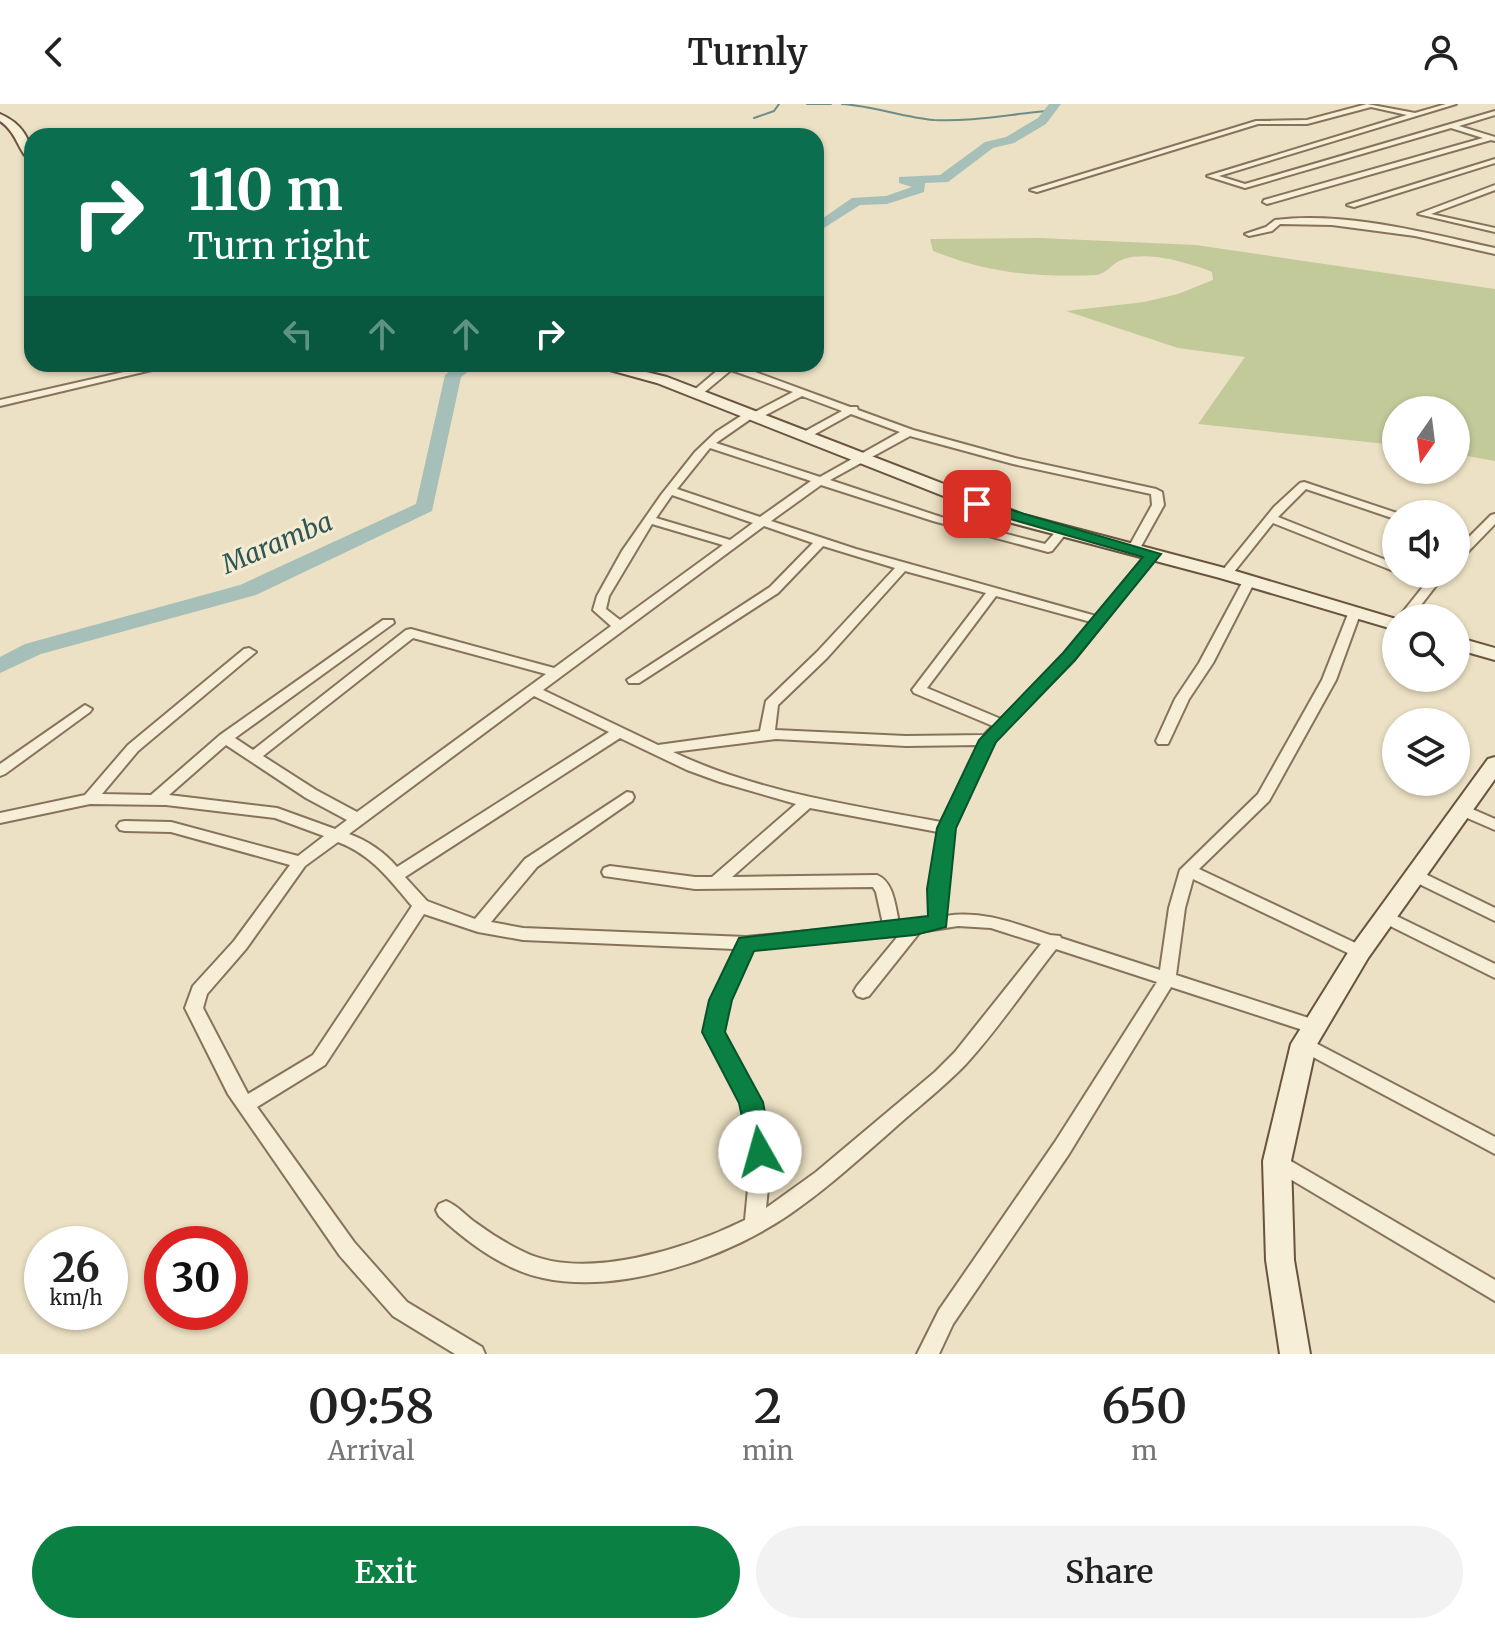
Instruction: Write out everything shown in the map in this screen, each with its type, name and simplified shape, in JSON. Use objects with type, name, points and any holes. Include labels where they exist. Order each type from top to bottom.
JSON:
[{"type":"street","points":[[1453,104],[1211,176],[1245,186],[1495,113]]},
{"type":"street","points":[[1034,190],[1258,122],[1307,122],[1367,105],[1387,105],[1493,138]]},
{"type":"street","points":[[0,117],[17,128],[24,142]]},
{"type":"street","points":[[1267,202],[1493,138]]},
{"type":"street","points":[[1351,205],[1495,161]]},
{"type":"street","points":[[1495,187],[1422,214],[1495,230]]},
{"type":"street","points":[[1484,226],[1495,221]]},
{"type":"street","points":[[1249,234],[1272,228],[1278,222],[1316,223],[1440,238],[1495,251]]},
{"type":"street","points":[[0,403],[137,372]]},
{"type":"street","points":[[623,372],[697,393],[977,504],[1382,621]]},
{"type":"street","points":[[697,393],[722,372]]},
{"type":"street","points":[[747,372],[909,432],[1025,464],[1156,492],[1158,505],[1133,550]]},
{"type":"street","points":[[620,627],[602,615],[598,606],[671,491],[709,444],[753,415],[803,391]]},
{"type":"street","points":[[804,436],[853,409]]},
{"type":"street","points":[[474,1354],[400,1309],[370,1278],[245,1105],[194,1008],[195,999],[240,945],[300,862],[820,481],[909,432]]},
{"type":"street","points":[[709,444],[937,519],[1048,548],[1062,531]]},
{"type":"street","points":[[1226,574],[1271,518],[1304,485],[1382,511]]},
{"type":"street","points":[[671,491],[902,567],[1100,621]]},
{"type":"street","points":[[1470,543],[1495,517]]},
{"type":"street","points":[[1271,518],[1382,562]]},
{"type":"street","points":[[650,520],[732,544]]},
{"type":"street","points":[[634,680],[774,590],[821,542]]},
{"type":"street","points":[[938,921],[937,889],[946,828],[988,740],[1100,621],[1153,554]]},
{"type":"street","points":[[767,735],[771,704],[822,655],[902,567]]},
{"type":"street","points":[[1163,741],[1182,699],[1214,650],[1249,581]]},
{"type":"street","points":[[1415,604],[1427,588]]},
{"type":"street","points":[[992,593],[919,690],[1000,724]]},
{"type":"street","points":[[928,1354],[946,1317],[1062,1148],[1167,980],[1177,908],[1188,870],[1264,797],[1329,680],[1354,614]]},
{"type":"street","points":[[155,799],[225,738],[388,623]]},
{"type":"street","points":[[253,757],[411,633],[557,673]]},
{"type":"street","points":[[1470,647],[1495,654]]},
{"type":"street","points":[[90,799],[133,748],[249,652]]},
{"type":"street","points":[[533,690],[706,773],[807,802],[946,828]]},
{"type":"street","points":[[0,771],[85,709]]},
{"type":"street","points":[[396,875],[619,732]]},
{"type":"street","points":[[659,749],[767,735],[988,740]]},
{"type":"street","points":[[225,738],[356,818]]},
{"type":"street","points":[[1295,1354],[1280,1260],[1277,1161],[1308,1035],[1360,952],[1491,776]]},
{"type":"street","points":[[478,926],[531,863],[627,797]]},
{"type":"street","points":[[0,818],[90,799],[155,799],[277,813],[339,833],[381,859],[421,905],[478,926],[535,935],[746,943],[892,930],[938,921],[991,922],[1054,940],[1167,980],[1308,1035],[1495,1146]]},
{"type":"street","points":[[715,883],[807,802]]},
{"type":"street","points":[[1463,810],[1495,825]]},
{"type":"street","points":[[125,826],[171,827],[300,862]]},
{"type":"street","points":[[1188,870],[1360,952]]},
{"type":"street","points":[[610,872],[636,878],[715,883],[877,881],[884,891],[892,930]]},
{"type":"street","points":[[1417,876],[1495,915]]},
{"type":"street","points":[[245,1105],[309,1067],[326,1052],[421,905]]},
{"type":"street","points":[[1386,917],[1495,972]]},
{"type":"street","points":[[863,991],[915,927]]},
{"type":"street","points":[[446,1210],[520,1261],[542,1269],[573,1272],[609,1271],[676,1257],[754,1225],[817,1182],[941,1077],[961,1057],[1054,940]]},
{"type":"street","points":[[746,943],[720,1000],[714,1032],[756,1115],[760,1168],[754,1225]]},
{"type":"street","points":[[1277,1161],[1495,1291]]},
{"type":"green space","points":[[1040,238],[1196,245],[1495,289],[1495,461],[1470,457],[1470,396],[1382,396],[1382,444],[1198,424],[1245,357],[1178,348],[1066,311],[1144,302],[1178,294],[1213,280],[1212,272],[1181,262],[1145,256],[1120,260],[1097,275],[1014,272],[974,265],[933,251],[930,239]]},
{"type":"waterway","points":[[754,118],[774,111],[779,104]]},
{"type":"waterway","points":[[807,104],[831,104]]},
{"type":"waterway","points":[[842,104],[934,120],[977,119],[1047,111]]},
{"type":"waterway","name":"Maramba","points":[[824,224],[857,201],[887,200],[919,189],[920,185],[904,180],[943,179],[989,145],[1010,140],[1042,121],[1055,104]]},
{"type":"waterway","name":"Maramba","points":[[0,666],[33,649],[248,590],[425,507],[453,375],[458,372]]},
{"type":"route","points":[[760,1152],[756,1115],[714,1032],[720,1000],[746,943],[915,927],[938,921],[937,889],[946,828],[988,740],[1000,724],[1069,657],[1153,554],[1018,519],[977,504]]}]
